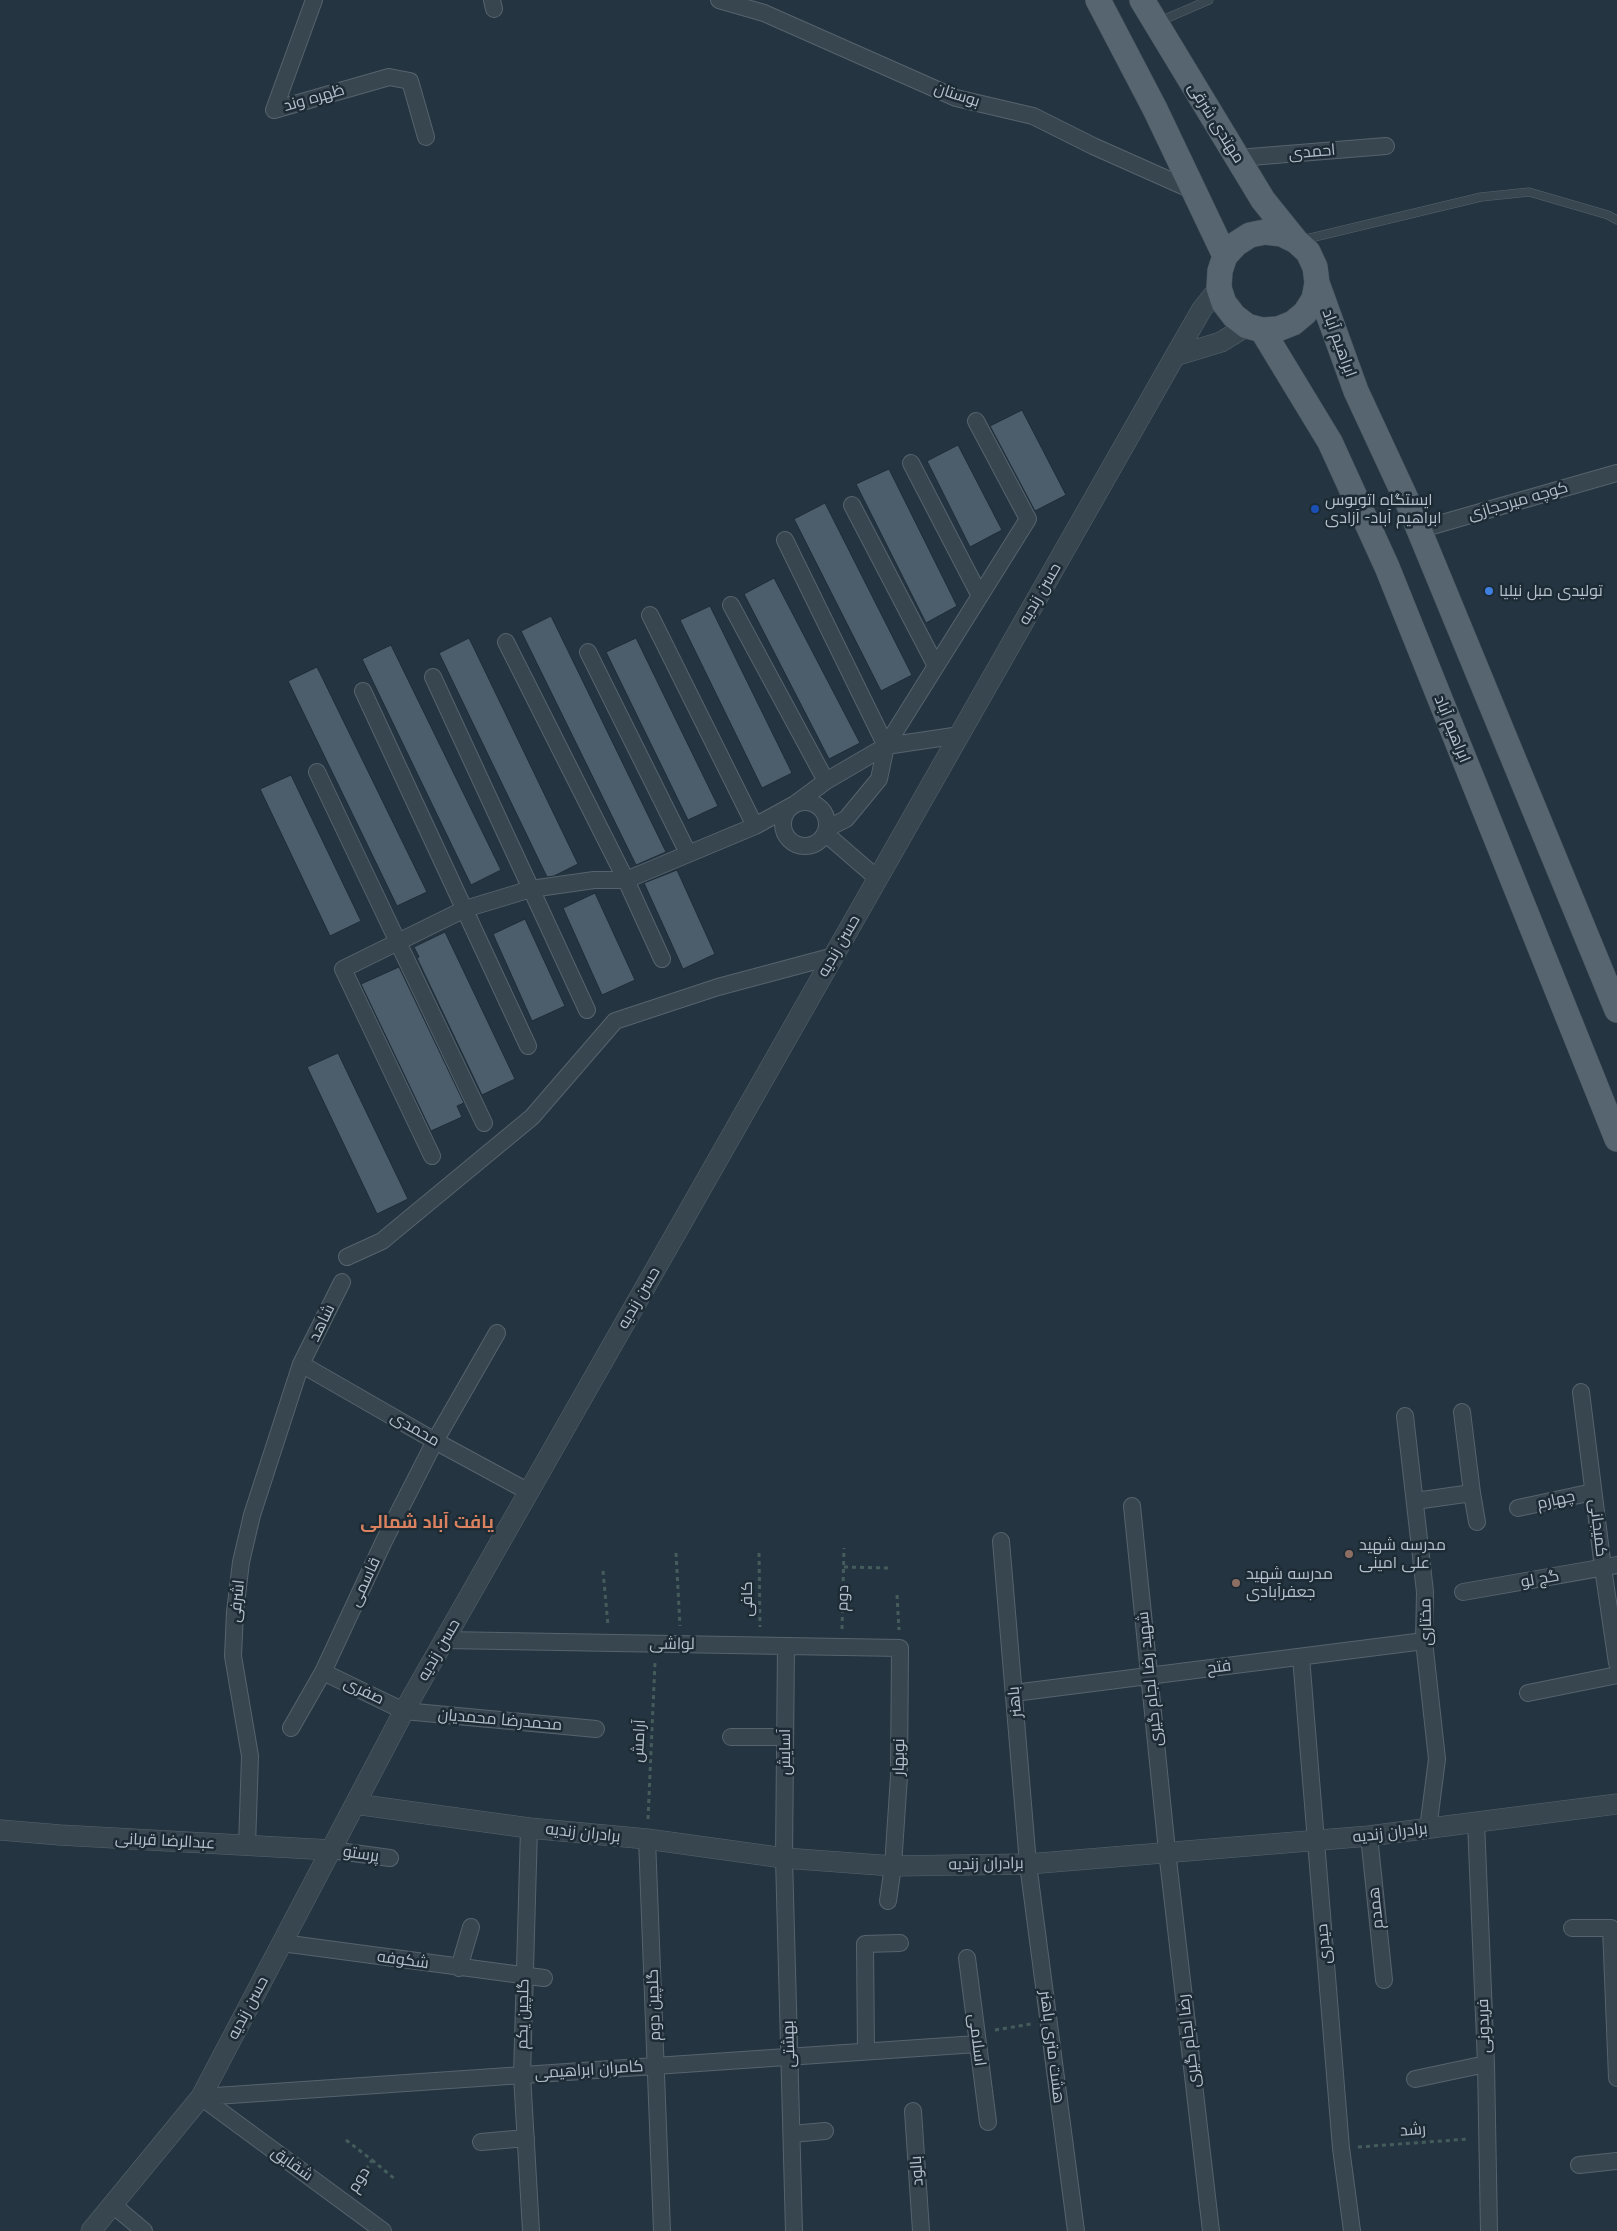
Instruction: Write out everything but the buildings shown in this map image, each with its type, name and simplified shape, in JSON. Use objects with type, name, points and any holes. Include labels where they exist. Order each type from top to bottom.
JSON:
[{"type":"main road","points":[[1098,0],[1155,108],[1225,256]]},
{"type":"main road","name":"مهتدی شرقی","points":[[1142,0],[1263,200],[1296,241]]},
{"type":"main road","points":[[1258,233],[1282,234],[1296,241],[1308,252],[1315,267],[1317,283],[1314,299],[1305,313],[1293,323],[1278,329],[1255,328],[1234,316],[1224,303],[1219,288],[1220,272],[1225,256],[1236,244],[1250,235],[1258,233]]},
{"type":"main road","name":"ابراهیم آباد","points":[[1317,283],[1356,391],[1418,530],[1617,1010]]},
{"type":"main road","name":"ابراهیم آباد","points":[[1255,328],[1330,442],[1388,567],[1617,1139]]},
{"type":"street","name":"ظهره وند","points":[[314,0],[274,110],[389,76],[410,81],[426,138]]},
{"type":"street","name":"بوستان","points":[[719,0],[764,13],[956,98],[1033,116],[1093,146],[1194,191]]},
{"type":"street","name":"احمدی","points":[[1238,158],[1386,146]]},
{"type":"street","name":"حسن زندیه","points":[[91,2231],[201,2097],[404,1711],[1175,356],[1202,309],[1219,288]]},
{"type":"street","points":[[1175,356],[1221,342],[1255,328]]},
{"type":"street","points":[[878,879],[827,831],[825,814],[821,808],[809,802],[795,804],[785,815],[783,823],[787,838],[792,843],[807,847],[815,845],[827,831],[846,819],[879,779],[886,746],[1028,519],[976,421]]},
{"type":"street","points":[[911,463],[980,596]]},
{"type":"street","name":"کوچه میرحجازی","points":[[1418,530],[1617,473]]},
{"type":"street","points":[[852,505],[936,666]]},
{"type":"street","points":[[785,540],[886,746]]},
{"type":"street","points":[[731,605],[826,781]]},
{"type":"street","points":[[650,615],[755,826]]},
{"type":"street","points":[[506,642],[626,880],[662,959]]},
{"type":"street","points":[[588,652],[688,853]]},
{"type":"street","points":[[433,677],[587,1010]]},
{"type":"street","points":[[363,691],[528,1046]]},
{"type":"street","points":[[432,1156],[343,969],[398,940],[465,909],[531,889],[594,880],[626,880],[755,826],[795,804],[826,781],[886,746],[960,735]]},
{"type":"street","points":[[317,772],[484,1123]]},
{"type":"street","points":[[347,1257],[382,1241],[532,1118],[615,1021],[718,987],[834,956]]},
{"type":"street","name":"شاهد","points":[[301,1364],[342,1282]]},
{"type":"street","name":"قاسمی","points":[[291,1728],[323,1672],[384,1541],[435,1441],[497,1332]]},
{"type":"street","name":"محمدی","points":[[301,1364],[435,1441],[529,1492]]},
{"type":"street","name":"اشرفی","points":[[246,1846],[250,1756],[233,1656],[235,1612],[241,1562],[252,1516],[301,1364]]},
{"type":"street","name":"کمیجانی","points":[[1581,1392],[1593,1492],[1610,1567],[1617,1662]]},
{"type":"street","points":[[1462,1412],[1477,1522]]},
{"type":"street","name":"مختاری","points":[[1405,1416],[1425,1592],[1424,1642],[1437,1758],[1428,1829]]},
{"type":"street","name":"چهارم","points":[[1518,1508],[1593,1492]]},
{"type":"street","points":[[1414,1501],[1472,1493]]},
{"type":"street","name":"شهید رضا لجام گیری","points":[[1132,1506],[1167,1851]]},
{"type":"street","name":"باهنر","points":[[1001,1541],[1028,1864]]},
{"type":"street","name":"گچ لو","points":[[1463,1592],[1610,1567]]},
{"type":"street","name":"لواشی","points":[[445,1640],[900,1648]]},
{"type":"street","name":"فتح","points":[[1014,1693],[1424,1642]]},
{"type":"street","name":"آسایش","points":[[784,1858],[786,1646]]},
{"type":"street","name":"نوبهار","points":[[893,1866],[900,1776],[900,1648]]},
{"type":"street","name":"حیدری","points":[[1301,1657],[1341,2148],[1352,2231]]},
{"type":"street","name":"صفری","points":[[323,1672],[404,1711]]},
{"type":"street","points":[[1528,1693],[1617,1675]]},
{"type":"street","name":"محمدرضا محمدیان","points":[[404,1711],[596,1729]]},
{"type":"street","points":[[731,1738],[785,1737]]},
{"type":"street","name":"برادران زندیه","points":[[355,1804],[529,1828],[647,1839],[784,1858],[893,1866],[1028,1864],[1167,1851],[1316,1841],[1428,1829],[1617,1804]]},
{"type":"street","name":"فریدونی","points":[[1476,1822],[1486,2064],[1489,2231]]},
{"type":"street","name":"گلچین یکم","points":[[529,1828],[522,2075],[531,2231]]},
{"type":"street","name":"عبدالرضا قربانی","points":[[0,1830],[331,1850]]},
{"type":"street","name":"همدم","points":[[1368,1836],[1384,1980]]},
{"type":"street","name":"گلچین دوم","points":[[647,1839],[662,2231]]},
{"type":"street","name":"پرستو","points":[[331,1850],[390,1858]]},
{"type":"street","name":"رضا لجام گیری","points":[[1167,1851],[1210,2231]]},
{"type":"street","name":"بهشتی","points":[[784,1858],[794,2231]]},
{"type":"street","name":"هشت متری باهنر","points":[[1028,1864],[1076,2231]]},
{"type":"street","points":[[888,1901],[893,1866]]},
{"type":"street","points":[[459,1968],[471,1927]]},
{"type":"street","points":[[1572,1928],[1611,1928],[1617,2078]]},
{"type":"street","name":"شکوفه","points":[[282,1943],[544,1978]]},
{"type":"street","points":[[866,2051],[865,1944],[900,1943]]},
{"type":"street","name":"اسلامی","points":[[967,1958],[988,2122]]},
{"type":"street","name":"کامران ابراهیمی","points":[[201,2097],[866,2051],[976,2038]]},
{"type":"street","points":[[1414,2079],[1486,2064]]},
{"type":"street","name":"شقایق","points":[[201,2097],[383,2231]]},
{"type":"street","name":"بالود","points":[[913,2111],[921,2231]]},
{"type":"street","points":[[792,2134],[825,2132]]},
{"type":"street","points":[[481,2142],[526,2138]]},
{"type":"street","points":[[1579,2165],[1617,2161]]},
{"type":"street","points":[[113,2205],[144,2231]]},
{"type":"lane","points":[[1155,23],[1209,0]]},
{"type":"lane","points":[[1296,241],[1481,197],[1529,192],[1608,215],[1617,220]]},
{"type":"path","name":"دوم","points":[[841,1647],[844,1548]]},
{"type":"path","points":[[676,1553],[680,1644]]},
{"type":"path","name":"کافی","points":[[759,1553],[760,1646]]},
{"type":"path","points":[[844,1567],[888,1568]]},
{"type":"path","points":[[603,1571],[609,1643]]},
{"type":"path","points":[[897,1595],[900,1648]]},
{"type":"path","name":"آرامش","points":[[647,1839],[656,1644]]},
{"type":"path","points":[[976,2038],[1049,2021]]},
{"type":"path","name":"رشد","points":[[1341,2148],[1487,2138]]},
{"type":"path","name":"دوم","points":[[345,2203],[372,2160],[346,2140]]},
{"type":"path","points":[[372,2160],[396,2180]]},
{"type":"place","name":"ایستگاه اتوبوس ابراهیم آباد- آزادی","points":[[1315,509]]},
{"type":"place","name":"تولیدی مبل نیلیا","points":[[1489,591]]},
{"type":"place","name":"مدرسه شهید علی امینی","points":[[1349,1554]]},
{"type":"place","name":"مدرسه شهید جعفرآبادی","points":[[1236,1583]]},
{"type":"district","name":"یافت آباد شمالی","points":[[427,1523]]}]
